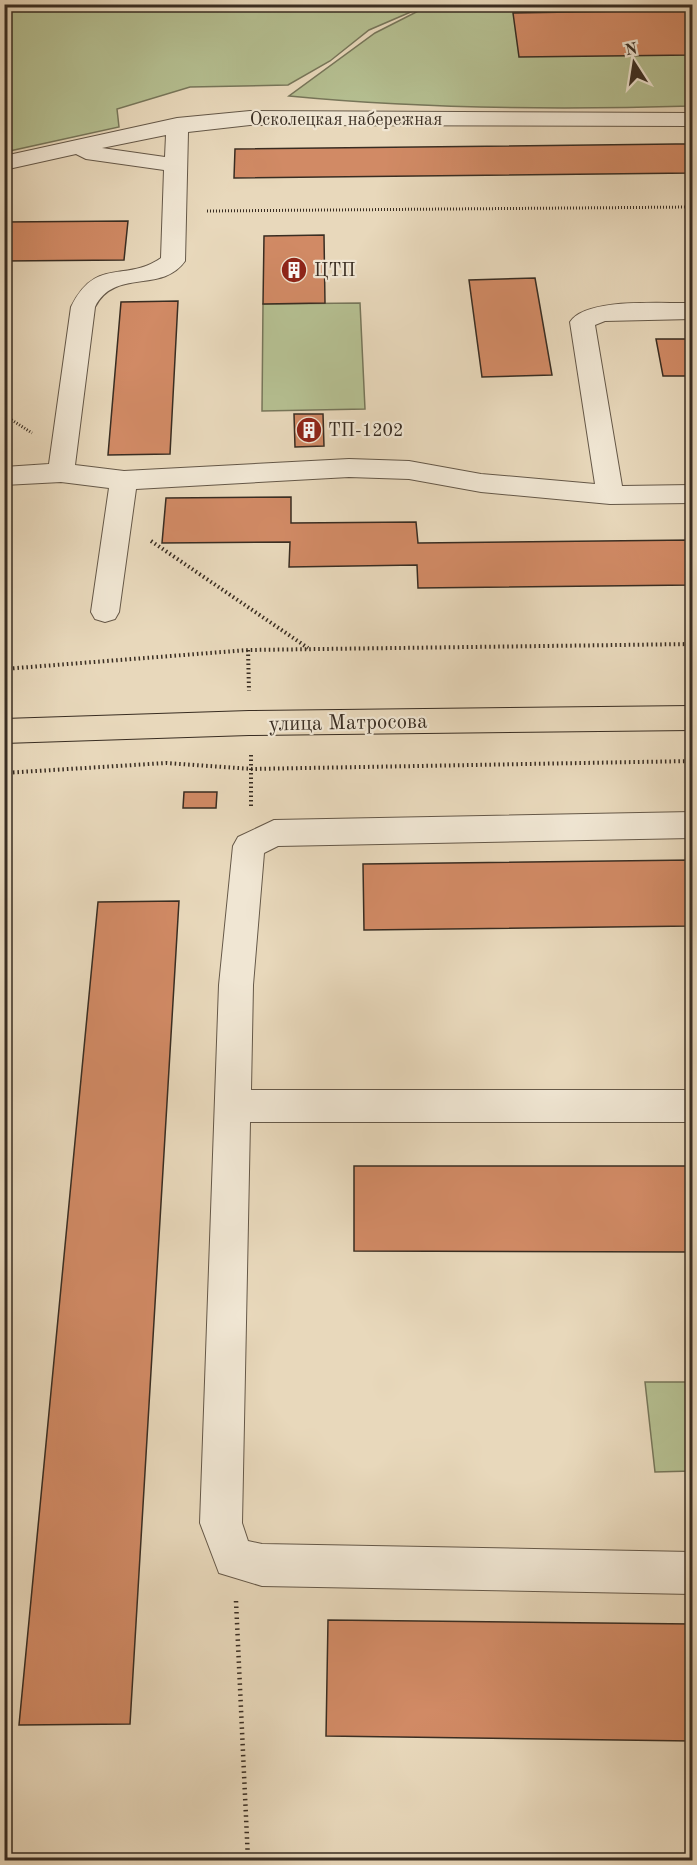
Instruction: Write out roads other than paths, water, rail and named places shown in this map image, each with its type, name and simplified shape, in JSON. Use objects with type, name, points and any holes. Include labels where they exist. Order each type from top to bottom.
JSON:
[{"type":"main road","name":"улица Матросова","points":[[4,731],[249,723],[693,718]]},
{"type":"street","name":"Осколецкая набережная","points":[[4,162],[177,125],[250,118],[693,120]]},
{"type":"street","points":[[61,472],[84,307],[99,284],[160,272],[173,261],[177,125]]},
{"type":"street","points":[[63,150],[176,165]]},
{"type":"street","points":[[610,495],[582,322],[601,313],[693,311]]},
{"type":"street","points":[[4,476],[61,472],[124,480],[349,468],[409,470],[481,483],[610,495],[693,494]]},
{"type":"street","points":[[105,612],[124,480]]},
{"type":"street","points":[[693,825],[274,833],[249,846],[236,986],[221,1522],[234,1557],[262,1565],[693,1574]]},
{"type":"street","points":[[234,1106],[693,1106]]},
{"type":"place","name":"ЦТП","points":[[294,270]]},
{"type":"place","name":"ТП-1202","points":[[309,430]]}]
